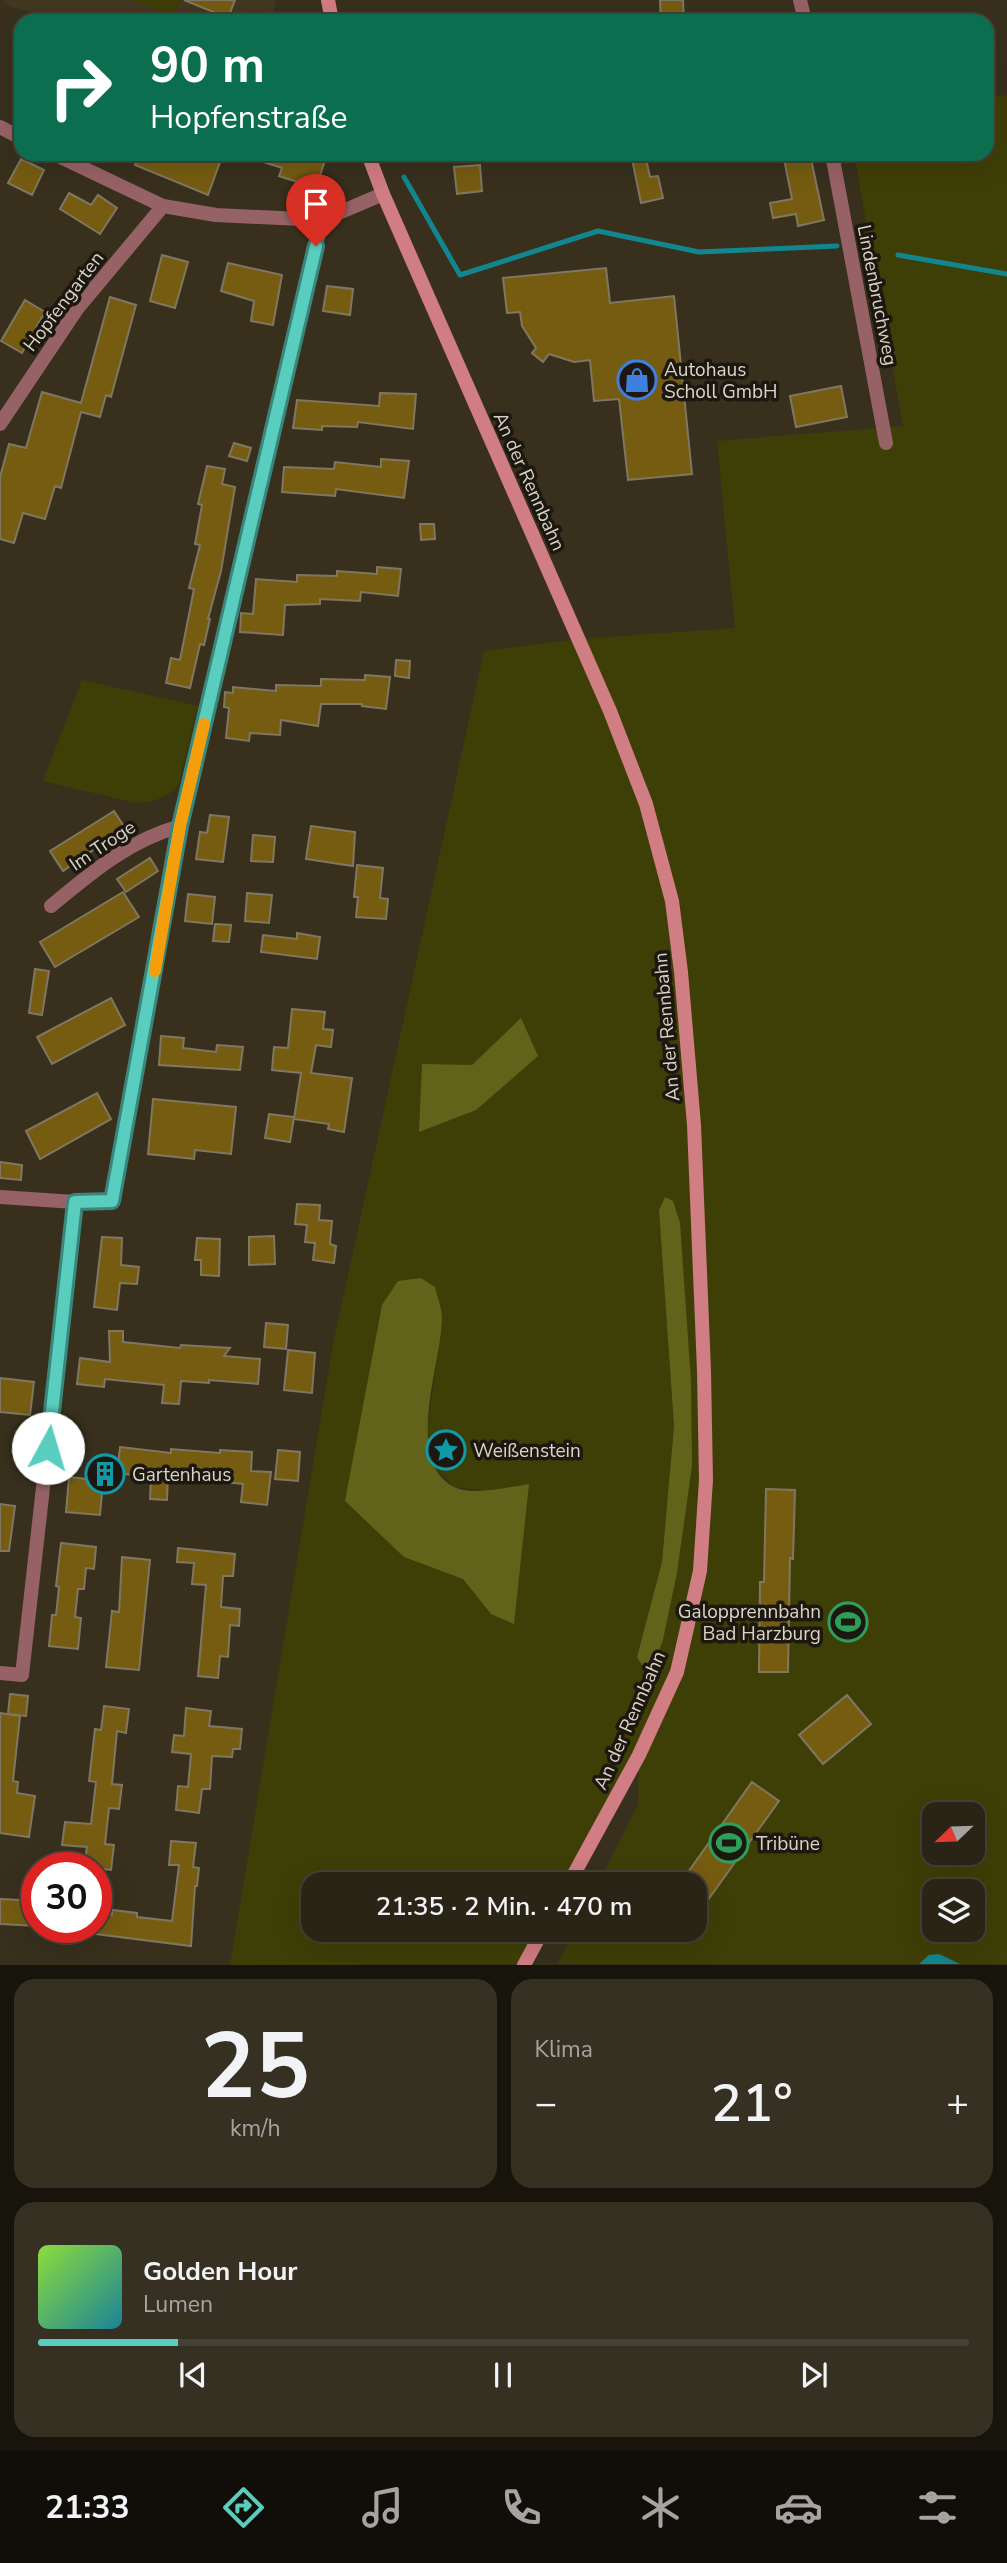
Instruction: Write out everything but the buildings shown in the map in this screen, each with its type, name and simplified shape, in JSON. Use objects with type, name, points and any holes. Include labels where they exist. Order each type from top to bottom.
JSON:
[{"type":"main road","name":"An der Rennbahn","points":[[371,161],[615,722],[646,804],[672,901],[681,972],[694,1125],[704,1371],[706,1480],[700,1571],[677,1672],[639,1755],[576,1872]]},
{"type":"main road","points":[[524,1965],[536,1942]]},
{"type":"street","points":[[69,161],[163,206],[216,215],[322,220],[383,194]]},
{"type":"street","name":"Lindenbruchweg","points":[[833,161],[886,443]]},
{"type":"street","name":"Hopfengarten","points":[[0,424],[77,309],[163,206]]},
{"type":"street","points":[[0,1197],[75,1202],[112,1201],[180,826],[322,220]]},
{"type":"street","name":"Im Troge","points":[[51,906],[83,879],[140,840],[180,826]]},
{"type":"street","points":[[0,1673],[22,1675],[75,1202]]},
{"type":"shaded area","points":[[2,0],[131,0],[168,14],[34,14],[11,7]]},
{"type":"shaded area","points":[[131,0],[180,0],[174,14]]},
{"type":"shaded area","points":[[180,0],[276,0],[272,14],[255,10],[254,14],[174,14]]},
{"type":"shaded area","points":[[1007,95],[1007,1964],[557,1964],[569,1942],[707,1942],[707,1872],[604,1872],[638,1805],[639,1757],[575,1872],[301,1872],[301,1942],[536,1942],[524,1964],[230,1965],[333,1344],[484,651],[579,639],[735,628],[717,441],[903,426],[855,161],[994,161],[994,97]],"holes":[[[521,1019],[476,1110],[472,1065]],[[665,1197],[692,1466],[677,1573],[663,1640],[637,1657],[662,1562],[674,1426],[659,1210]],[[443,1317],[427,1430],[433,1467],[455,1487],[489,1491],[529,1484],[491,1614],[463,1579],[404,1557]]]},
{"type":"shaded area","points":[[82,680],[198,706],[178,786],[169,794],[148,802],[136,803],[43,781]]},
{"type":"shaded area","points":[[521,1018],[538,1056],[476,1110],[419,1132],[422,1064],[472,1065]]},
{"type":"shaded area","points":[[665,1197],[673,1201],[680,1223],[691,1382],[692,1466],[677,1573],[663,1640],[649,1676],[637,1657],[662,1562],[674,1426],[659,1210]]},
{"type":"shaded area","points":[[421,1278],[435,1287],[442,1314],[428,1434],[431,1456],[439,1474],[454,1487],[471,1491],[529,1484],[514,1624],[491,1614],[463,1579],[404,1557],[345,1501],[382,1305],[398,1281]]},
{"type":"water","points":[[939,1954],[960,1964],[919,1964],[929,1955]]},
{"type":"waterway","points":[[404,177],[460,275],[598,231],[699,252],[837,246]]},
{"type":"waterway","points":[[898,255],[1007,274]]},
{"type":"slow traffic","points":[[155,971],[180,826],[204,724]]},
{"type":"place","name":"Autohaus Scholl GmbH","points":[[637,380]]},
{"type":"place","name":"Weißenstein","points":[[446,1450]]},
{"type":"place","name":"Gartenhaus","points":[[105,1474]]},
{"type":"place","name":"Galopprennbahn Bad Harzburg","points":[[848,1622]]},
{"type":"place","name":"Tribüne","points":[[729,1843]]},
{"type":"route","points":[[48,1448],[75,1202],[112,1201],[136,1081],[180,826],[316,246]]}]
